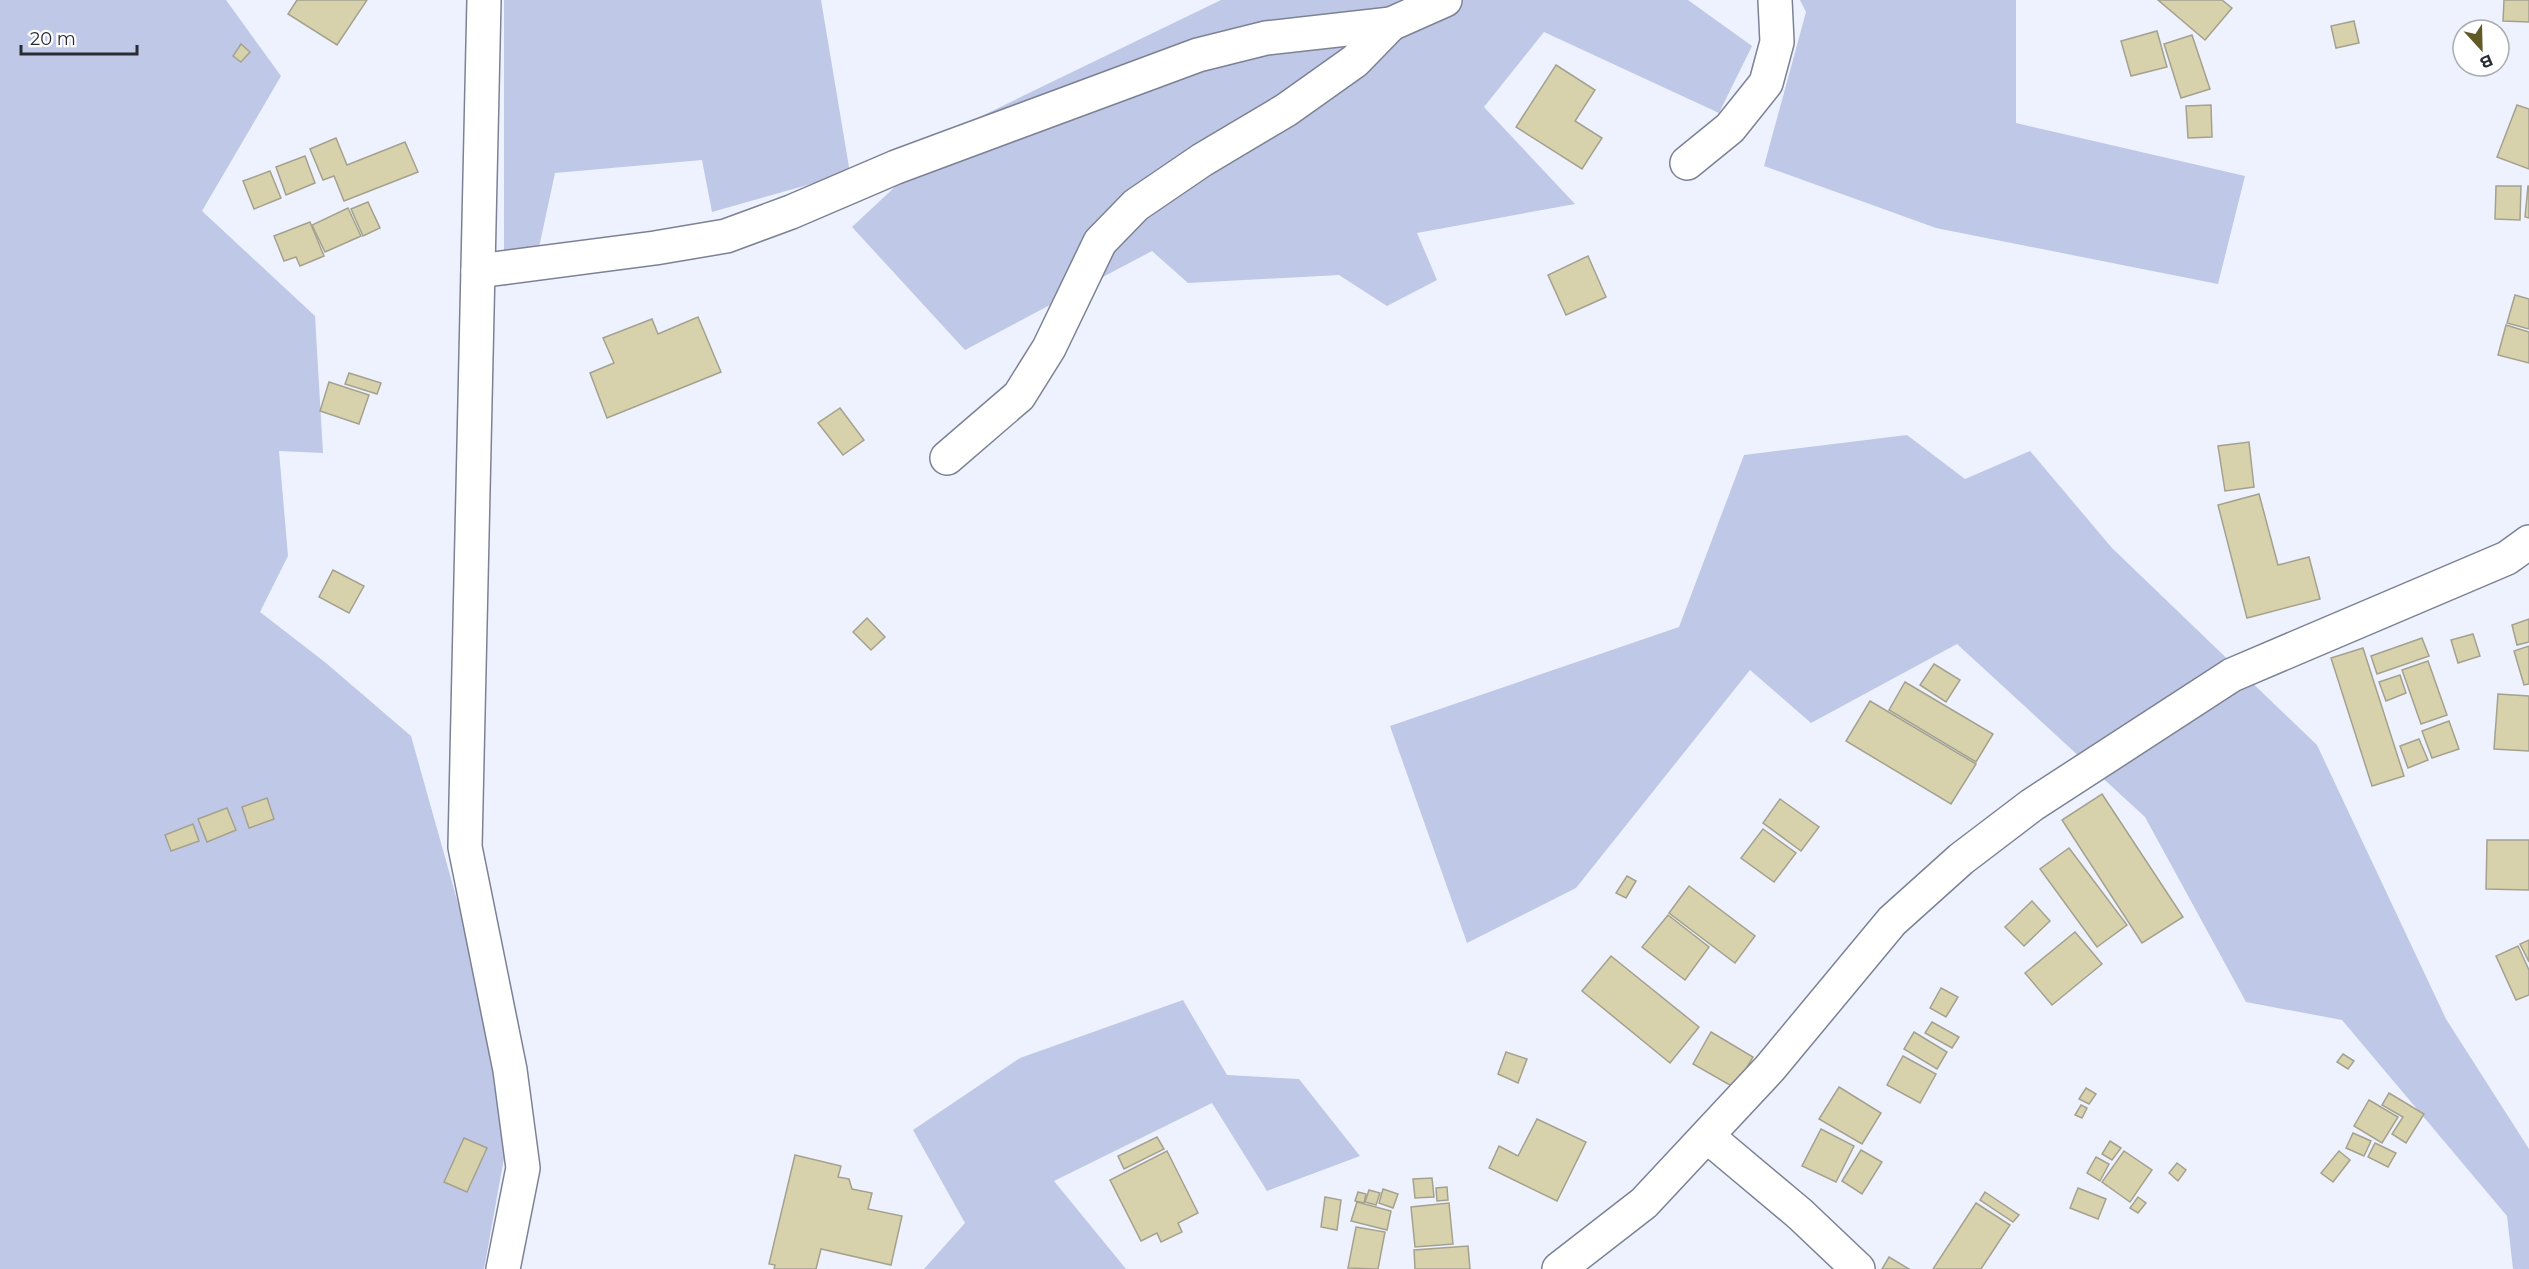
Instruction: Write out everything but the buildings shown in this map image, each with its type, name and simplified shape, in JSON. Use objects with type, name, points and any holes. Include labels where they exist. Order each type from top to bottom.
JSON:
[{"type":"street","points":[[484,0],[465,847],[510,1070],[523,1168],[503,1269]]},
{"type":"street","points":[[478,271],[655,248],[726,236],[791,212],[896,167],[1198,55],[1266,38],[1390,24],[1445,0]]},
{"type":"street","points":[[1687,163],[1730,128],[1766,83],[1777,42],[1775,0]]},
{"type":"street","points":[[947,458],[1019,396],[1049,348],[1101,242],[1136,205],[1202,160],[1286,110],[1355,61],[1390,24]]},
{"type":"street","points":[[1559,1269],[1644,1203],[1770,1068],[1892,921],[1961,859],[2032,805],[2232,675],[2507,558],[2529,542]]},
{"type":"street","points":[[1707,1136],[1800,1214],[1858,1269]]},
{"type":"shaded area","points":[[0,0],[226,0],[281,76],[202,211],[315,316],[323,453],[279,451],[288,556],[260,612],[326,663],[411,736],[514,1103],[484,1269],[0,1269]]},
{"type":"shaded area","points":[[504,0],[821,0],[850,173],[712,212],[702,160],[555,173],[532,280],[504,286]]},
{"type":"shaded area","points":[[1221,0],[1688,0],[1752,46],[1719,113],[1544,32],[1484,107],[1575,204],[1417,233],[1437,280],[1387,306],[1339,275],[1188,283],[1152,251],[965,350],[852,227],[959,127]]},
{"type":"shaded area","points":[[1800,0],[2016,0],[2016,123],[2245,176],[2218,284],[1936,228],[1764,166],[1806,12]]},
{"type":"shaded area","points":[[1907,435],[1965,479],[2030,451],[2112,548],[2317,745],[2446,1019],[2529,1149],[2529,1269],[2513,1269],[2507,1216],[2342,1020],[2246,1002],[2145,817],[1957,644],[1811,723],[1750,670],[1576,888],[1467,943],[1390,726],[1679,627],[1744,455]]},
{"type":"shaded area","points":[[1183,1000],[1227,1075],[1299,1079],[1360,1156],[1267,1191],[1212,1103],[1054,1181],[1126,1269],[924,1269],[965,1223],[913,1130],[1020,1058]]}]
